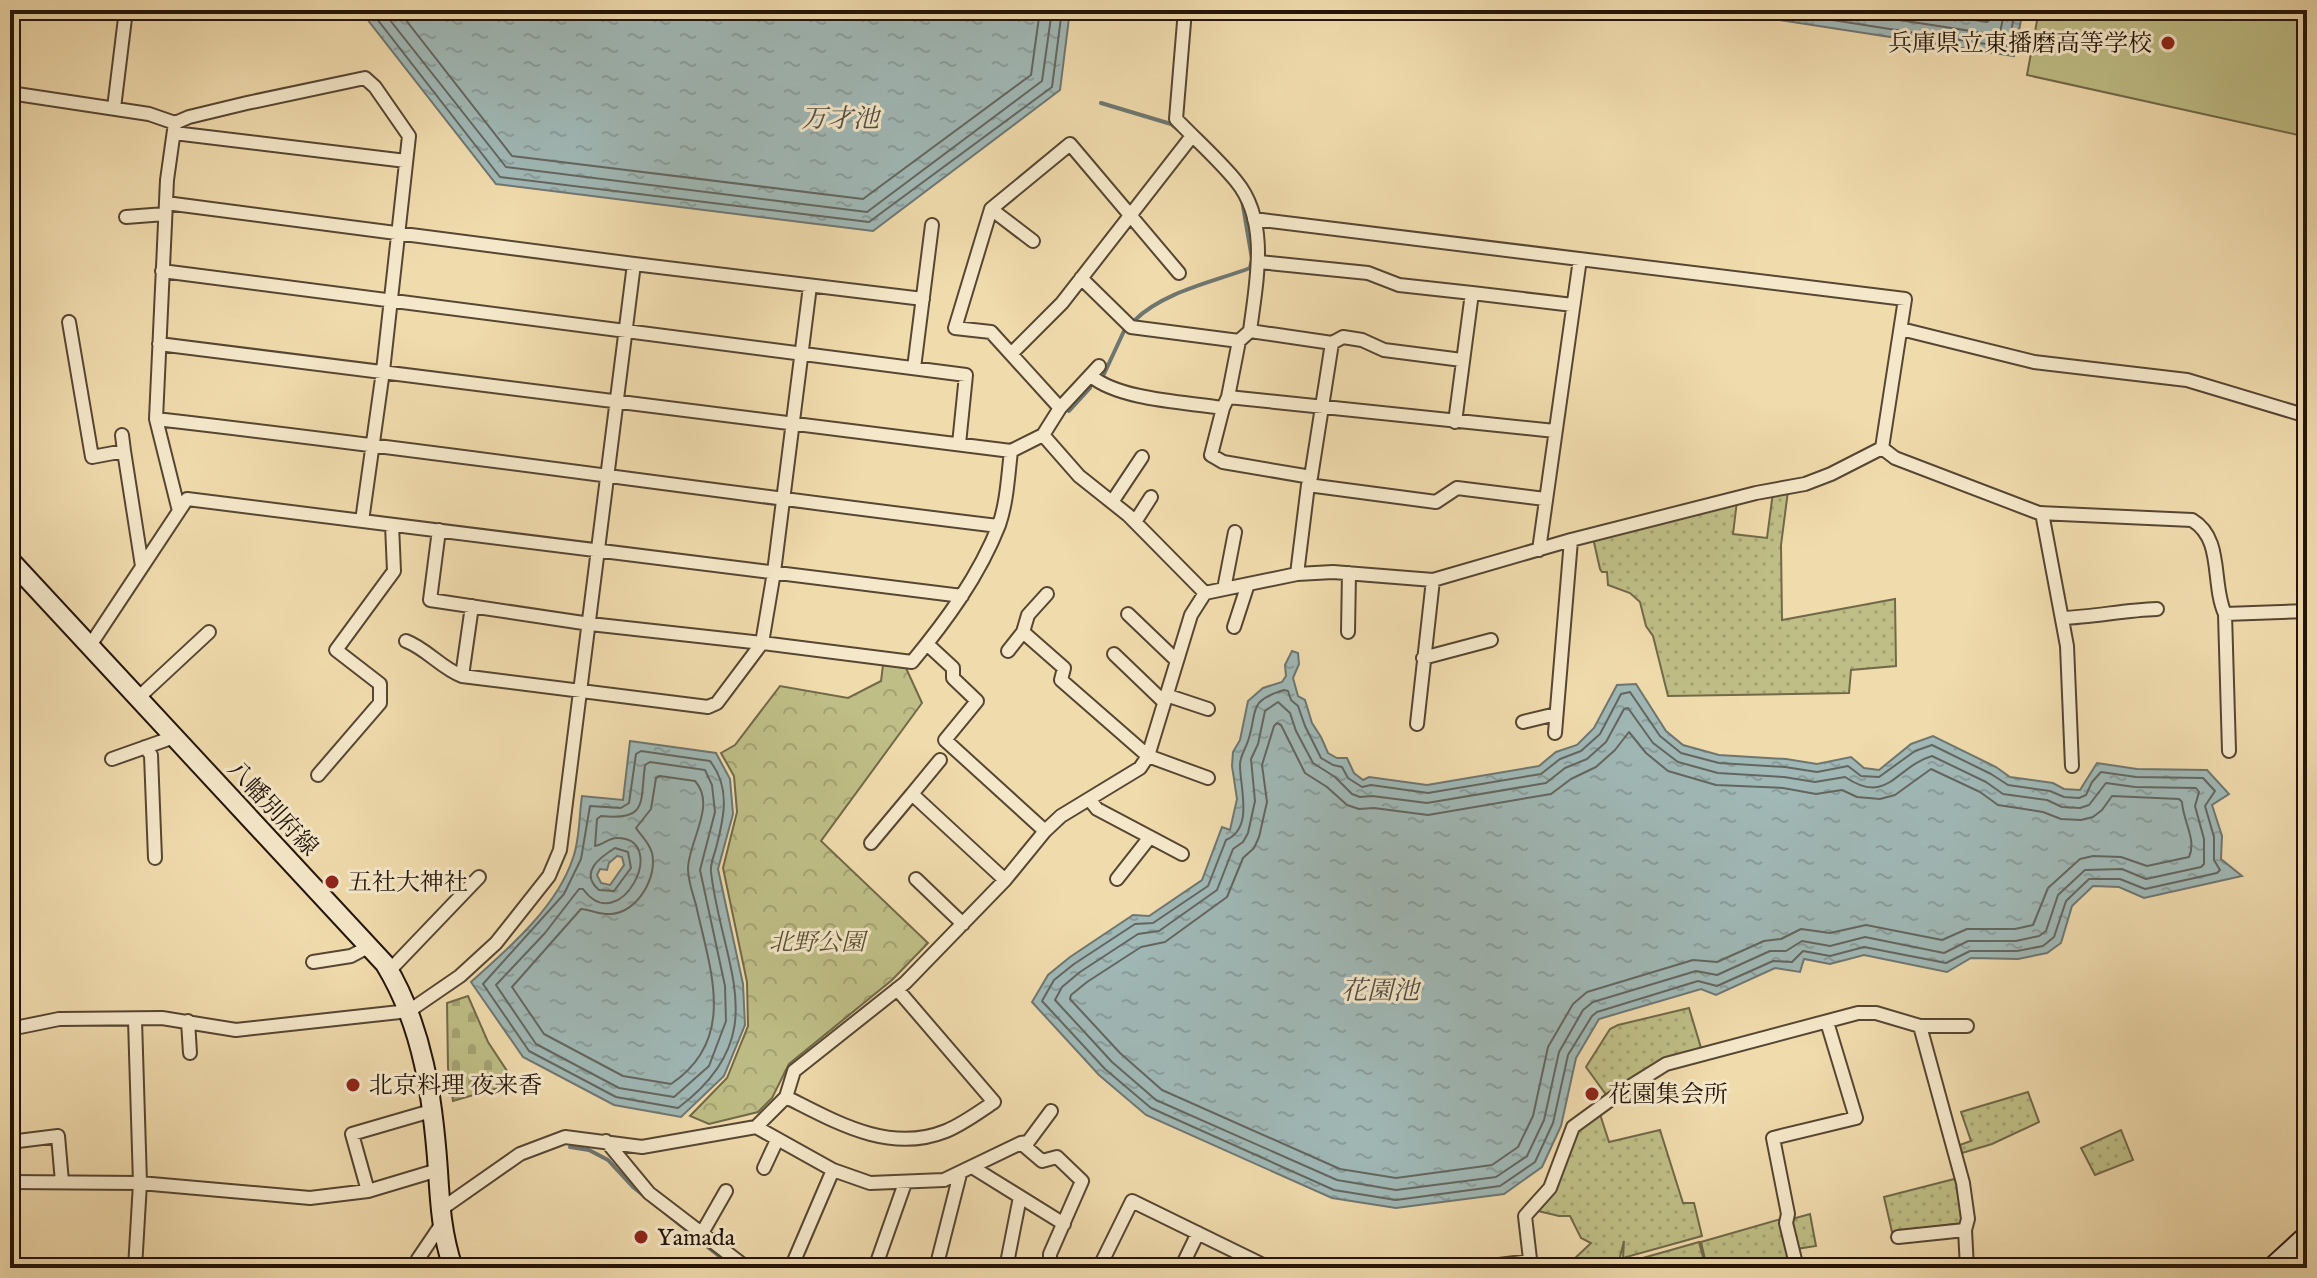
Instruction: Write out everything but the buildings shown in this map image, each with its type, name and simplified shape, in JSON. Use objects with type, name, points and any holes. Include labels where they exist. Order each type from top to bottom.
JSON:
[{"type":"main road","name":"八幡別府線","points":[[10,560],[370,946],[389,971],[409,1011],[426,1072],[438,1170],[440,1217],[453,1268]]},
{"type":"main road","points":[[2271,1268],[2307,1235]]},
{"type":"street","points":[[114,108],[126,10]]},
{"type":"street","points":[[1185,10],[1176,119],[1237,181],[1248,199],[1254,219],[1259,262],[1250,331],[1239,341],[1226,402],[1206,453],[1247,473],[1436,502],[1457,488],[1545,499]]},
{"type":"street","points":[[179,511],[156,419],[162,271],[174,128],[189,117],[365,78],[375,87],[409,136],[383,371],[362,521]]},
{"type":"street","points":[[10,93],[149,114],[174,128],[406,161]]},
{"type":"street","points":[[1012,353],[1062,303],[1192,136]]},
{"type":"street","points":[[1060,408],[991,332],[955,328],[991,209],[1070,144],[1179,273]]},
{"type":"street","points":[[126,217],[166,208],[397,231],[923,299]]},
{"type":"street","points":[[991,209],[1033,241]]},
{"type":"street","points":[[1254,219],[1905,299],[1882,448]]},
{"type":"street","points":[[914,368],[932,225]]},
{"type":"street","points":[[1151,260],[1161,252]]},
{"type":"street","points":[[1539,550],[1580,259]]},
{"type":"street","points":[[1259,262],[1368,273],[1399,285],[1573,305]]},
{"type":"street","points":[[10,1029],[59,1019],[162,1018],[236,1030],[409,1011],[460,976],[496,943],[549,876],[560,850],[634,264]]},
{"type":"street","points":[[162,271],[966,375],[959,444]]},
{"type":"street","points":[[1081,278],[1131,327],[1239,341]]},
{"type":"street","points":[[406,641],[419,646],[452,672],[462,676],[708,707],[717,703],[762,643],[774,572],[810,286]]},
{"type":"street","points":[[1455,422],[1472,293]]},
{"type":"street","points":[[69,322],[92,457],[124,451]]},
{"type":"street","points":[[1901,329],[2034,362],[2187,380],[2307,416]]},
{"type":"street","points":[[1250,331],[1332,343],[1343,337],[1362,340],[1384,350],[1462,360]]},
{"type":"street","points":[[1168,346],[1170,332]]},
{"type":"street","points":[[1297,574],[1332,343]]},
{"type":"street","points":[[159,344],[1011,451],[1043,435],[1060,408],[1095,371],[1102,385],[1148,397],[1322,408],[1555,431]]},
{"type":"street","points":[[1146,411],[1148,397]]},
{"type":"street","points":[[156,419],[372,444],[998,526]]},
{"type":"street","points":[[122,435],[142,566]]},
{"type":"street","points":[[1043,435],[1079,476],[1135,522],[1205,593]]},
{"type":"street","points":[[1882,448],[1895,458],[2042,513],[2192,520],[2203,526],[2211,538],[2219,602],[2225,614],[2229,751]]},
{"type":"street","points":[[416,1268],[440,1217],[520,1154],[565,1137],[642,1147],[756,1127],[786,1097],[794,1071],[897,989],[1005,880],[1061,816],[1140,768],[1148,756],[1191,615],[1205,593],[1297,574],[1349,573],[1433,580],[1571,540],[1756,493],[1805,484],[1882,448]]},
{"type":"street","points":[[439,530],[430,600],[590,624],[912,662],[962,596],[998,526],[1005,503],[1011,451]]},
{"type":"street","points":[[1112,502],[1142,457]]},
{"type":"street","points":[[1135,522],[1151,497]]},
{"type":"street","points":[[89,647],[187,499],[962,596]]},
{"type":"street","points":[[2042,513],[2067,646],[2072,766]]},
{"type":"street","points":[[318,775],[380,703],[380,684],[336,650],[394,571],[392,525]]},
{"type":"street","points":[[1224,589],[1235,532]]},
{"type":"street","points":[[1555,733],[1571,540]]},
{"type":"street","points":[[1348,632],[1349,573]]},
{"type":"street","points":[[1417,724],[1433,580]]},
{"type":"street","points":[[1234,627],[1248,584]]},
{"type":"street","points":[[1008,651],[1023,632],[1028,615],[1047,594]]},
{"type":"street","points":[[462,676],[472,606]]},
{"type":"street","points":[[2062,618],[2157,609]]},
{"type":"street","points":[[2225,614],[2307,611]]},
{"type":"street","points":[[1128,614],[1176,660]]},
{"type":"street","points":[[138,698],[209,632]]},
{"type":"street","points":[[1023,632],[1064,668],[1061,680],[1051,692]]},
{"type":"street","points":[[1423,658],[1491,640]]},
{"type":"street","points":[[927,644],[953,668],[953,678],[977,701],[945,740],[1045,831]]},
{"type":"street","points":[[1114,654],[1165,699],[1208,709]]},
{"type":"street","points":[[1061,680],[1082,707],[1148,756],[1208,778]]},
{"type":"street","points":[[1523,722],[1556,714]]},
{"type":"street","points":[[112,759],[174,737]]},
{"type":"street","points":[[344,746],[355,755]]},
{"type":"street","points":[[145,747],[151,755],[155,858]]},
{"type":"street","points":[[871,843],[936,764],[920,759]]},
{"type":"street","points":[[984,776],[994,765]]},
{"type":"street","points":[[912,794],[940,829],[1005,880]]},
{"type":"street","points":[[1089,799],[1097,809],[1182,854]]},
{"type":"street","points":[[1117,879],[1150,837]]},
{"type":"street","points":[[389,971],[479,877]]},
{"type":"street","points":[[916,879],[963,924]]},
{"type":"street","points":[[313,962],[351,956],[370,946]]},
{"type":"street","points":[[786,1097],[852,1130],[888,1139],[923,1138],[945,1132],[994,1102],[897,989]]},
{"type":"street","points":[[1475,1268],[1531,1264],[1525,1216],[1550,1188],[1573,1127],[1666,1064],[1858,1013],[1876,1013],[1920,1026],[1967,1026]]},
{"type":"street","points":[[135,1020],[140,1183],[135,1268]]},
{"type":"street","points":[[188,1021],[190,1053]]},
{"type":"street","points":[[1797,1268],[1786,1223],[1788,1214],[1773,1138],[1856,1118],[1827,1022]]},
{"type":"street","points":[[1920,1026],[1963,1183],[1968,1219],[1965,1230],[1967,1268]]},
{"type":"street","points":[[368,1191],[352,1134],[431,1111]]},
{"type":"street","points":[[756,1127],[833,1170],[870,1183],[905,1183],[944,1180],[1028,1142],[1051,1111]]},
{"type":"street","points":[[10,1142],[58,1136],[62,1182]]},
{"type":"street","points":[[764,1168],[777,1140]]},
{"type":"street","points":[[606,1141],[649,1193],[747,1268]]},
{"type":"street","points":[[1021,1143],[1042,1161],[1057,1157],[1082,1181],[1050,1254],[1050,1268]]},
{"type":"street","points":[[972,1167],[1064,1224]]},
{"type":"street","points":[[10,1182],[140,1183],[310,1198],[368,1191],[438,1170]]},
{"type":"street","points":[[791,1268],[833,1170]]},
{"type":"street","points":[[936,1268],[960,1174]]},
{"type":"street","points":[[875,1268],[905,1183]]},
{"type":"street","points":[[702,1233],[726,1191]]},
{"type":"street","points":[[1006,1268],[1020,1197]]},
{"type":"street","points":[[1099,1268],[1132,1201],[1269,1268]]},
{"type":"street","points":[[1898,1237],[1965,1230]]},
{"type":"street","points":[[1181,1268],[1198,1233]]},
{"type":"green space","name":"兵庫県立東播磨高等学校","points":[[2039,10],[2307,10],[2307,137],[2027,75]]},
{"type":"green space","points":[[1788,491],[1781,545],[1782,620],[1895,599],[1896,666],[1851,670],[1849,693],[1668,696],[1653,636],[1646,626],[1640,602],[1630,593],[1608,585],[1607,572],[1600,569],[1593,538],[1737,501],[1733,534],[1767,538],[1773,492]]},
{"type":"green space","name":"北野公園","points":[[883,665],[906,668],[922,703],[821,841],[928,943],[892,980],[789,1064],[772,1098],[758,1112],[709,1124],[690,1116],[727,1078],[748,1026],[747,982],[723,868],[737,812],[734,776],[721,753],[735,745],[780,686],[848,698],[881,681]]},
{"type":"green space","points":[[468,996],[488,1042],[515,1083],[453,1101],[448,1068],[447,1003]]},
{"type":"green space","points":[[1689,1008],[1702,1051],[1607,1096],[1586,1067],[1610,1029]]},
{"type":"green space","points":[[2028,1092],[2039,1122],[1992,1144],[1962,1153],[1960,1145],[1971,1141],[1961,1112]]},
{"type":"green space","points":[[1599,1111],[1609,1142],[1660,1130],[1683,1203],[1694,1203],[1702,1236],[1623,1258],[1624,1241],[1618,1265],[1699,1242],[1706,1268],[1535,1268],[1535,1262],[1571,1262],[1591,1243],[1581,1238],[1570,1216],[1534,1210],[1579,1129]]},
{"type":"green space","points":[[2121,1130],[2133,1160],[2095,1175],[2081,1148]]},
{"type":"green space","points":[[1958,1178],[1963,1223],[1892,1232],[1884,1197]]},
{"type":"green space","points":[[1810,1214],[1816,1246],[1796,1249],[1792,1219]]},
{"type":"green space","points":[[1781,1219],[1793,1268],[1707,1268],[1701,1242]]},
{"type":"water","name":"万才池","points":[[360,10],[1070,10],[1060,90],[873,231],[496,184]]},
{"type":"water","points":[[1755,10],[2023,10],[2014,56],[1754,16]]},
{"type":"water","name":"花園池","points":[[1292,651],[1298,653],[1299,664],[1293,678],[1298,696],[1305,700],[1312,723],[1328,753],[1337,758],[1347,758],[1354,773],[1363,780],[1369,777],[1427,785],[1539,766],[1556,752],[1577,745],[1594,728],[1617,685],[1636,684],[1666,731],[1683,745],[1719,755],[1817,764],[1851,757],[1864,768],[1879,770],[1911,744],[1933,736],[2010,777],[2053,783],[2064,789],[2080,790],[2097,763],[2137,769],[2207,770],[2229,794],[2212,805],[2222,836],[2221,859],[2242,876],[2144,898],[2119,887],[2093,886],[2072,906],[2061,943],[2047,953],[2018,959],[1971,958],[1947,972],[1864,955],[1830,964],[1804,959],[1800,972],[1775,968],[1716,995],[1701,989],[1599,1019],[1576,1058],[1561,1126],[1542,1167],[1504,1194],[1396,1208],[1332,1198],[1146,1115],[1099,1075],[1032,1002],[1048,975],[1070,957],[1133,915],[1149,916],[1202,880],[1222,827],[1230,830],[1237,799],[1233,752],[1240,740],[1248,701],[1263,688],[1282,682]]},
{"type":"water","points":[[630,741],[716,753],[730,779],[733,814],[718,869],[743,984],[745,1025],[724,1076],[681,1117],[614,1105],[523,1057],[471,982],[530,926],[556,893],[575,851],[582,796],[623,800]],"holes":[[[617,856],[622,857],[624,865],[610,885],[601,883],[597,875],[600,869],[607,870],[609,863]]]},
{"type":"waterway","points":[[1101,103],[1171,124],[1181,132]]},
{"type":"waterway","points":[[1135,320],[1146,310],[1174,295],[1250,268],[1252,259],[1242,200]]},
{"type":"waterway","points":[[1104,374],[1124,331]]},
{"type":"waterway","points":[[1069,411],[1090,388]]},
{"type":"waterway","points":[[570,1147],[589,1150],[608,1160],[633,1187],[734,1268]]},
{"type":"place","name":"兵庫県立東播磨高等学校","points":[[2168,43]]},
{"type":"place","name":"五社大神社","points":[[332,882]]},
{"type":"place","name":"北京料理 夜来香","points":[[353,1085]]},
{"type":"place","name":"花園集会所","points":[[1592,1094]]},
{"type":"place","name":"Yamada","points":[[641,1237]]}]
